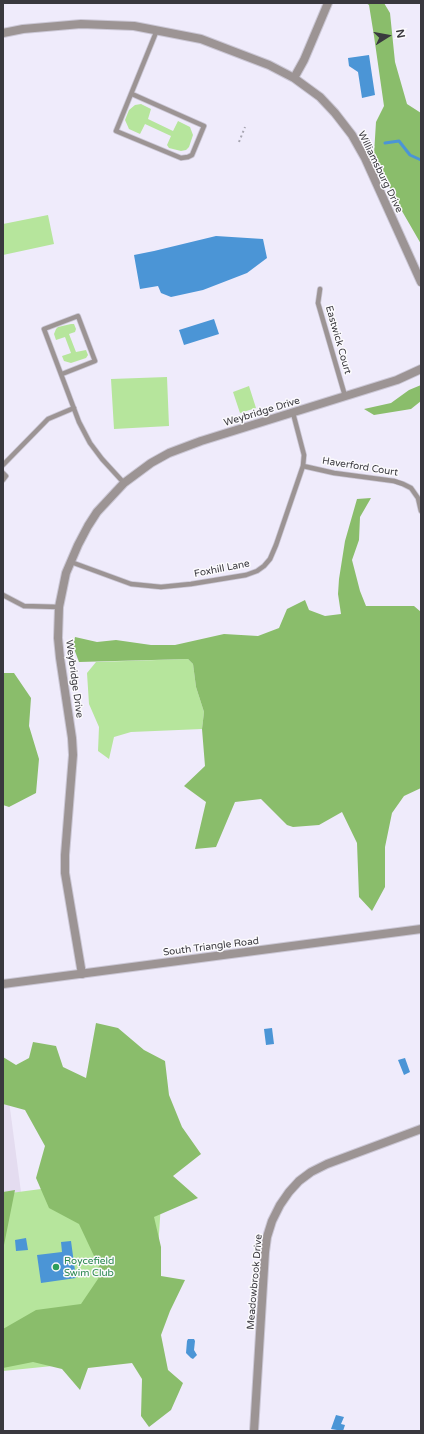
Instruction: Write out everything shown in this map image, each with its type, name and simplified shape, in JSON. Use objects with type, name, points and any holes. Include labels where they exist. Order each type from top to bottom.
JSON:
[{"type":"street","points":[[294,78],[304,60],[328,3]]},
{"type":"street","name":"Williamsburg Drive","points":[[3,33],[31,28],[81,24],[134,26],[201,39],[269,65],[294,78],[320,97],[352,135],[421,282]]},
{"type":"street","name":"Weybridge Drive","points":[[82,974],[65,872],[73,755],[72,738],[60,658],[58,638],[58,607],[66,573],[88,526],[98,512],[124,483],[151,463],[169,454],[201,441],[397,380],[421,369]]},
{"type":"street","name":"South Triangle Road","points":[[3,984],[421,929]]},
{"type":"street","name":"Meadowbrook Drive","points":[[254,1431],[266,1252],[272,1221],[280,1205],[299,1181],[312,1172],[327,1164],[421,1129]]},
{"type":"lane","points":[[132,94],[204,126],[192,155],[181,158],[116,131],[157,30]]},
{"type":"lane","name":"Eastwick Court","points":[[320,289],[318,303],[345,396]]},
{"type":"lane","points":[[62,374],[95,361],[78,316],[44,329],[79,422],[90,443],[102,459],[124,483]]},
{"type":"lane","points":[[3,465],[48,419],[74,408]]},
{"type":"lane","name":"Foxhill Lane","points":[[71,562],[131,584],[161,587],[191,584],[246,575],[257,571],[270,559],[303,466],[304,455],[293,413]]},
{"type":"lane","name":"Haverford Court","points":[[303,466],[334,473],[394,481],[404,484],[411,488],[418,498],[421,511]]},
{"type":"lane","points":[[3,473],[6,476],[3,480]]},
{"type":"lane","points":[[3,594],[24,606],[58,607]]},
{"type":"path","points":[[239,142],[245,127]]},
{"type":"shaded area","points":[[3,1078],[6,1078],[21,1192],[3,1194]]},
{"type":"green space","points":[[366,3],[384,3],[390,13],[395,62],[407,104],[421,113],[421,244],[395,199],[374,154],[376,122],[384,106],[369,5]]},
{"type":"green space","points":[[141,104],[151,109],[148,119],[173,131],[178,121],[190,127],[193,135],[189,147],[186,150],[181,151],[169,148],[167,145],[171,136],[145,124],[140,134],[129,129],[125,120],[129,110],[135,105]]},
{"type":"green space","points":[[48,215],[54,244],[3,255],[3,224]]},
{"type":"green space","points":[[74,324],[76,329],[75,332],[69,334],[76,352],[86,350],[88,355],[86,358],[71,363],[64,361],[62,356],[71,353],[65,337],[56,340],[54,334],[58,327]]},
{"type":"green space","points":[[167,377],[169,426],[114,429],[111,379]]},
{"type":"green space","points":[[421,385],[421,401],[411,409],[374,415],[364,409],[391,403],[409,390]]},
{"type":"green space","points":[[249,386],[256,408],[240,413],[233,392]]},
{"type":"green space","points":[[371,498],[360,517],[359,540],[352,560],[360,591],[366,606],[414,606],[421,612],[421,788],[404,796],[392,813],[385,847],[385,887],[372,911],[359,897],[357,843],[342,812],[319,825],[293,827],[287,825],[261,799],[235,802],[216,847],[195,849],[206,802],[184,786],[205,766],[202,729],[204,712],[196,687],[193,664],[188,659],[79,662],[73,646],[75,637],[97,642],[116,640],[151,645],[175,645],[224,634],[258,636],[279,628],[287,609],[305,600],[309,610],[325,616],[341,614],[338,594],[345,541],[357,499]]},
{"type":"green space","points":[[188,659],[193,664],[196,687],[204,712],[202,729],[131,732],[114,737],[109,759],[98,751],[99,727],[89,704],[87,673],[96,662]]},
{"type":"green space","points":[[3,673],[14,673],[31,698],[29,726],[39,759],[36,793],[9,807],[3,805]]},
{"type":"green space","points":[[96,1023],[118,1028],[144,1050],[165,1061],[169,1095],[182,1127],[201,1154],[173,1176],[198,1198],[154,1217],[161,1247],[161,1276],[185,1280],[170,1311],[161,1335],[168,1370],[183,1383],[171,1410],[149,1427],[141,1416],[142,1379],[132,1363],[88,1368],[80,1390],[62,1369],[33,1362],[3,1368],[3,1329],[36,1310],[81,1304],[102,1273],[79,1224],[49,1208],[36,1178],[45,1146],[25,1110],[3,1104],[3,1057],[16,1065],[29,1058],[33,1042],[56,1046],[63,1067],[86,1078]]},
{"type":"green space","points":[[163,1173],[151,1356],[3,1371],[3,1194]]},
{"type":"green space","points":[[15,1190],[4,1245],[3,1247],[3,1192]]},
{"type":"water","points":[[369,55],[375,95],[362,98],[358,72],[349,66],[348,58]]},
{"type":"water","points":[[216,236],[263,239],[267,258],[247,273],[203,290],[171,297],[161,293],[158,286],[140,289],[134,255]]},
{"type":"water","points":[[214,319],[219,334],[184,345],[179,330]]},
{"type":"water","points":[[272,1028],[274,1044],[266,1045],[264,1029]]},
{"type":"water","points":[[405,1058],[410,1072],[404,1075],[398,1060]]},
{"type":"water","points":[[26,1238],[28,1250],[16,1251],[15,1240]]},
{"type":"water","name":"Roycefield Swim Club","points":[[71,1241],[76,1278],[41,1283],[37,1255],[62,1252],[61,1242]]},
{"type":"water","points":[[188,1339],[194,1339],[195,1341],[194,1350],[197,1355],[193,1359],[186,1353]]},
{"type":"water","points":[[336,1415],[344,1417],[341,1424],[345,1425],[343,1431],[331,1429]]},
{"type":"waterway","points":[[385,143],[399,141],[410,155],[421,160]]},
{"type":"place","name":"Roycefield Swim Club","points":[[56,1267]]}]
